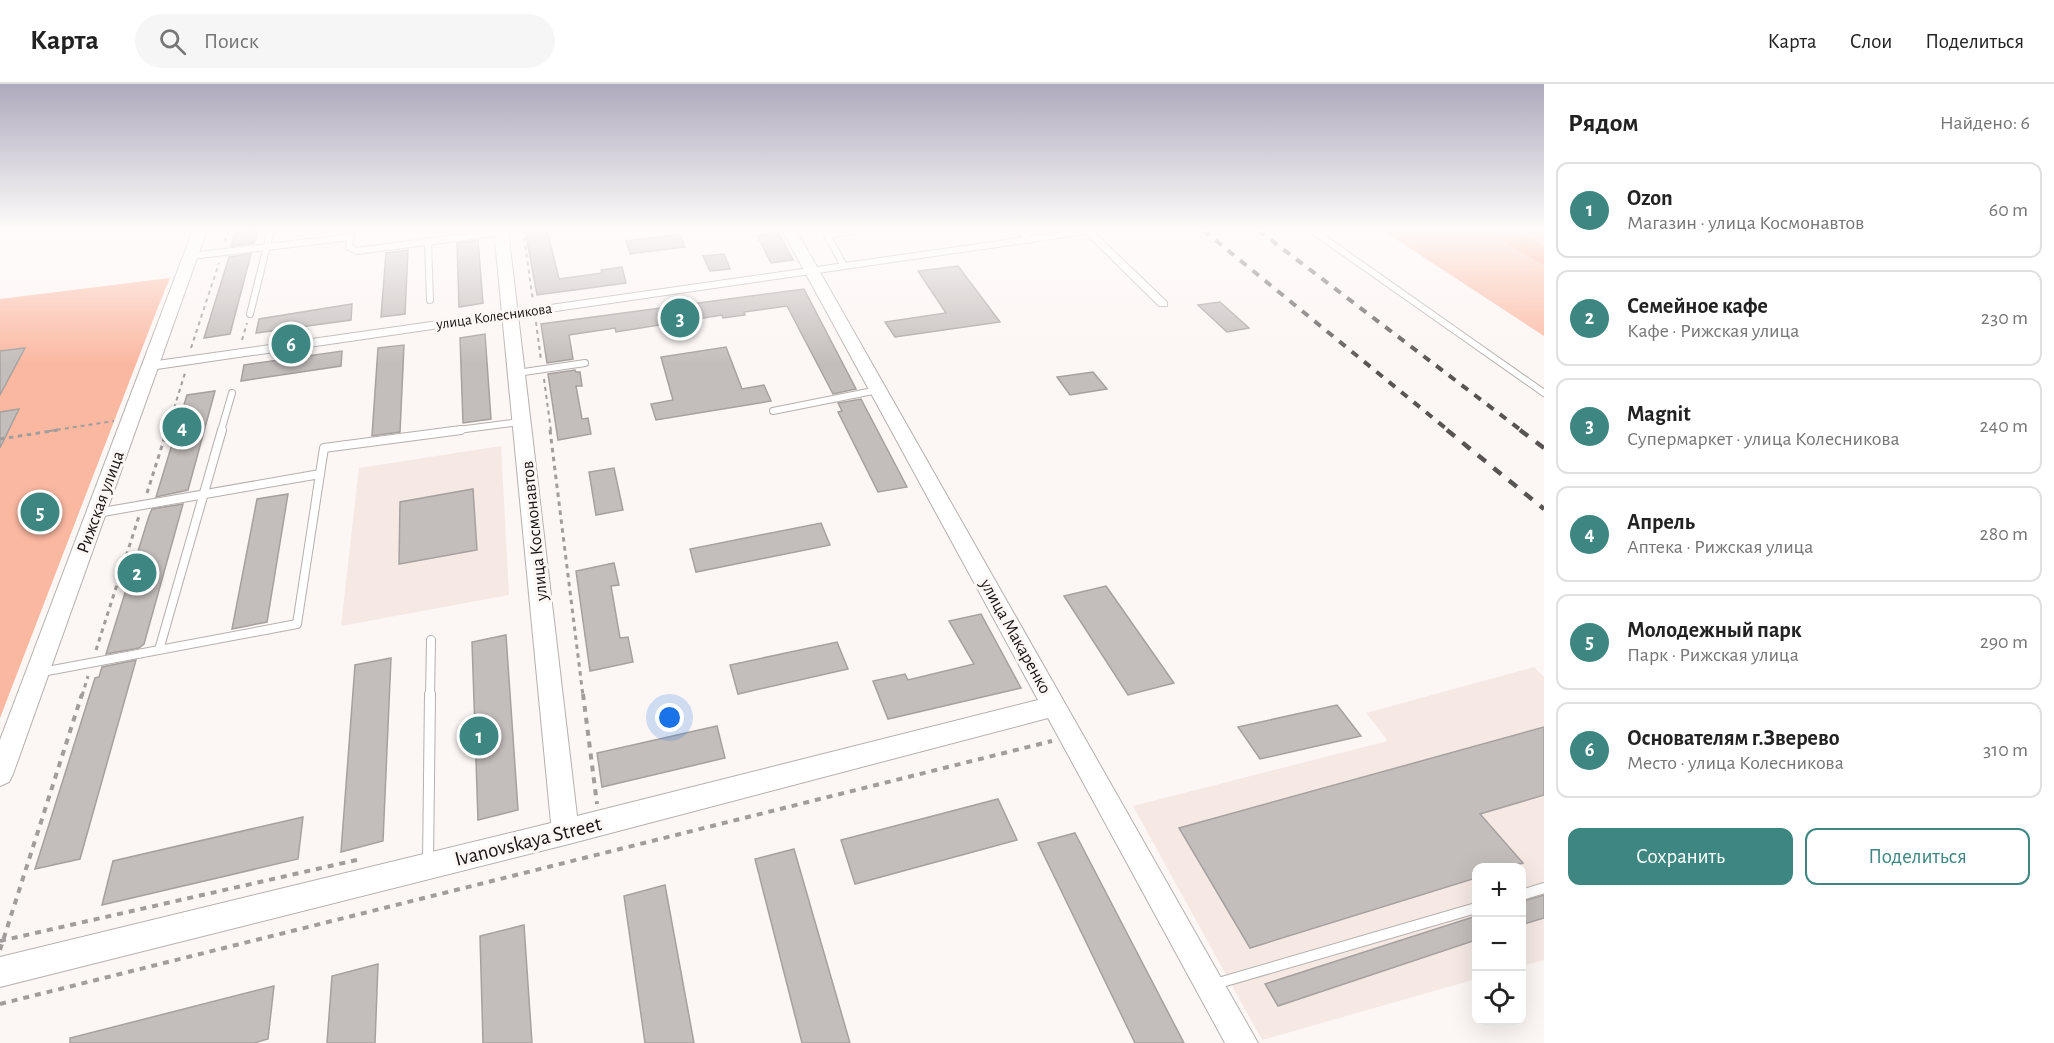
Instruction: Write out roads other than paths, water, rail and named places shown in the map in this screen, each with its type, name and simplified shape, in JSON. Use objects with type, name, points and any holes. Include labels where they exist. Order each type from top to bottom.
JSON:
[{"type":"street","name":"Рижская улица","points":[[0,774],[183,275]]},
{"type":"street","name":"улица Космонавтов","points":[[506,275],[566,832]]},
{"type":"street","name":"улица Колесникова","points":[[150,366],[780,275]]},
{"type":"street","name":"улица Макаренко","points":[[815,275],[1242,1043]]},
{"type":"street","points":[[1133,275],[1163,304]]},
{"type":"street","name":"Ivanovskaya Street","points":[[0,972],[566,832],[1054,706]]},
{"type":"lane","points":[[250,314],[260,275]]},
{"type":"lane","points":[[429,275],[430,300]]},
{"type":"lane","points":[[1376,275],[1544,393]]},
{"type":"lane","points":[[517,373],[585,363]]},
{"type":"lane","points":[[773,411],[878,390]]},
{"type":"lane","points":[[159,650],[231,393]]},
{"type":"lane","points":[[37,673],[297,624],[324,448],[522,421]]},
{"type":"lane","points":[[96,513],[320,474]]},
{"type":"lane","points":[[428,866],[431,640]]},
{"type":"lane","points":[[1526,893],[1544,888]]},
{"type":"lane","points":[[1210,986],[1472,909]]},
{"type":"railway","points":[[1258,275],[1449,431]]},
{"type":"railway","points":[[1317,275],[1522,431]]},
{"type":"railway","points":[[1447,430],[1544,509]]},
{"type":"railway","points":[[1520,430],[1544,448]]},
{"type":"place","name":"Magnit","points":[[680,318]]},
{"type":"place","name":"Основателям г.Зверево","points":[[291,344]]},
{"type":"place","name":"Апрель","points":[[182,427]]},
{"type":"place","name":"Молодежный парк","points":[[40,512]]},
{"type":"place","name":"Семейное кафе","points":[[137,573]]},
{"type":"place","name":"Ozon","points":[[479,736]]}]
